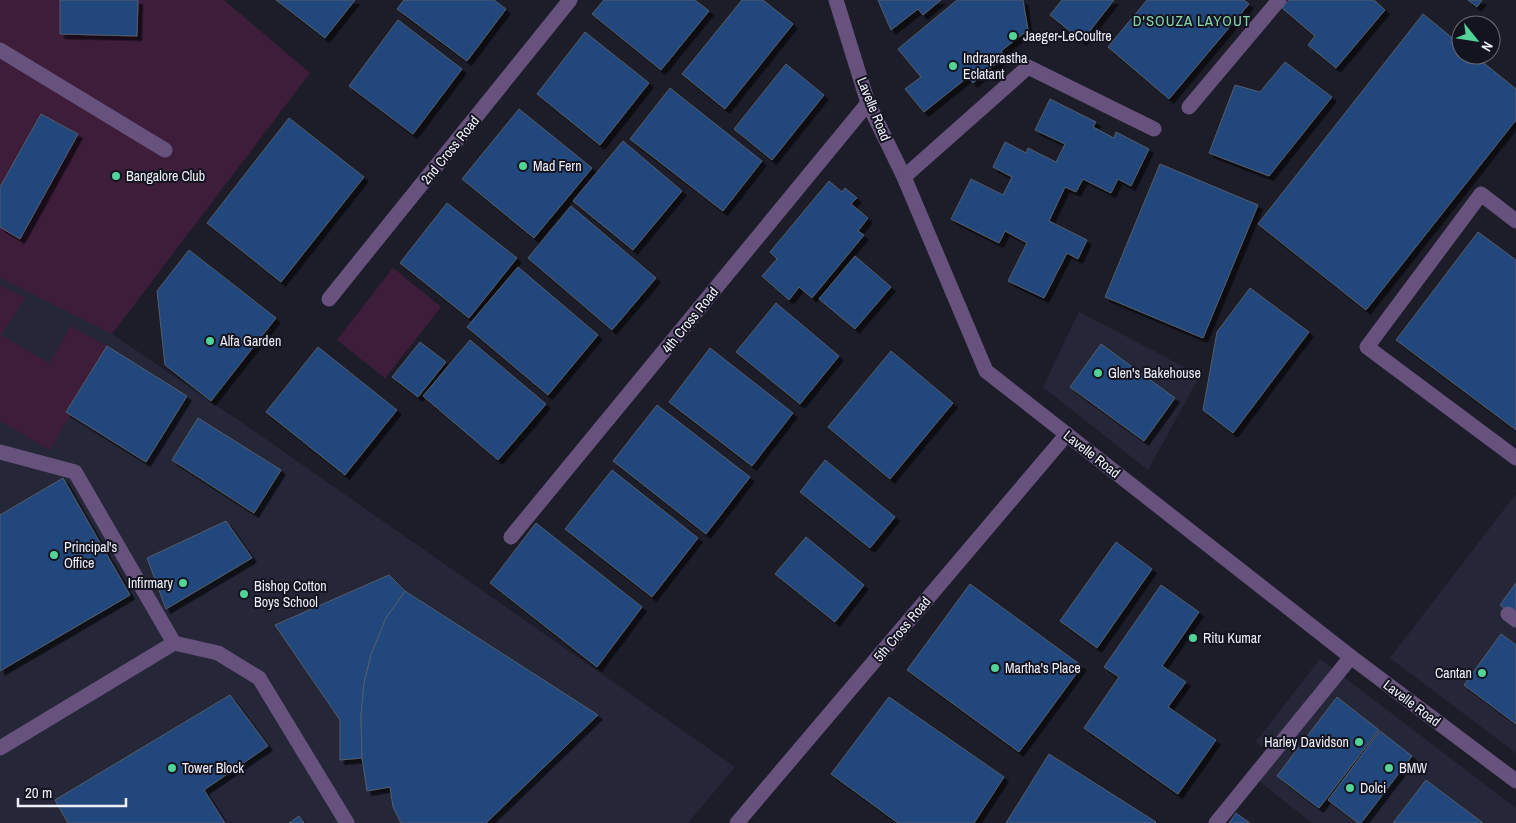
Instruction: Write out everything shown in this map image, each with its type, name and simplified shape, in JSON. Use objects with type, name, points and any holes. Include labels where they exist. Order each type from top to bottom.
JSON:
[{"type":"street","name":"2nd Cross Road","points":[[329,299],[570,0]]},
{"type":"street","name":"Lavelle Road","points":[[836,0],[868,103],[904,178],[986,371],[1351,657],[1516,781]]},
{"type":"street","points":[[1189,107],[1279,0]]},
{"type":"street","points":[[0,50],[164,150]]},
{"type":"street","points":[[904,178],[1028,67],[1154,129]]},
{"type":"street","name":"4th Cross Road","points":[[511,537],[868,103]]},
{"type":"street","points":[[1516,220],[1481,194],[1367,347],[1516,458]]},
{"type":"street","name":"5th Cross Road","points":[[737,823],[1067,434]]},
{"type":"street","points":[[0,452],[75,472],[174,643]]},
{"type":"street","points":[[0,748],[174,643],[218,653],[260,678],[347,823]]},
{"type":"street","points":[[1216,823],[1351,657]]},
{"type":"shaded area","name":"Bangalore Club","points":[[0,0],[224,0],[310,73],[112,334],[0,278]]},
{"type":"shaded area","points":[[393,268],[441,307],[385,378],[337,340]]},
{"type":"shaded area","name":"Bishop Cotton Boys School","points":[[0,278],[112,334],[735,767],[688,823],[0,823]]},
{"type":"shaded area","points":[[0,285],[25,298],[1,335],[49,363],[71,326],[109,347],[50,450],[0,421]]},
{"type":"shaded area","points":[[1079,312],[1200,375],[1148,470],[1043,387]]},
{"type":"shaded area","points":[[1516,494],[1516,753],[1390,658]]},
{"type":"shaded area","points":[[1320,659],[1516,808],[1516,823],[1312,823],[1259,781],[1278,757],[1256,742]]},
{"type":"building","points":[[60,0],[138,0],[137,36],[60,34]]},
{"type":"building","points":[[276,0],[355,0],[325,38]]},
{"type":"building","points":[[404,0],[494,0],[506,9],[467,61],[397,9]]},
{"type":"building","points":[[604,0],[695,0],[709,11],[661,70],[592,14]]},
{"type":"building","points":[[742,0],[763,0],[793,24],[725,109],[682,74]]},
{"type":"building","points":[[878,0],[941,0],[923,15],[918,9],[891,30]]},
{"type":"building","name":"Indraprastha Eclatant","points":[[957,0],[1023,0],[1028,30],[1001,51],[1005,56],[973,83],[968,77],[924,112],[905,89],[921,77],[898,49]]},
{"type":"building","points":[[1062,0],[1114,0],[1082,41],[1050,15]]},
{"type":"building","points":[[1147,0],[1244,0],[1249,4],[1169,99],[1108,47]]},
{"type":"building","points":[[1289,0],[1374,0],[1385,10],[1336,68],[1308,45],[1315,36],[1282,8]]},
{"type":"building","points":[[1468,0],[1482,0],[1477,7]]},
{"type":"building","points":[[1423,14],[1451,37],[1451,65],[1486,65],[1516,89],[1516,120],[1366,310],[1258,224]]},
{"type":"building","points":[[398,20],[462,69],[413,134],[349,86]]},
{"type":"building","points":[[585,32],[649,83],[600,145],[537,94]]},
{"type":"building","points":[[1285,62],[1332,97],[1269,176],[1209,153],[1235,85],[1260,92]]},
{"type":"building","points":[[786,64],[824,95],[772,160],[734,129]]},
{"type":"building","points":[[670,88],[762,161],[723,211],[630,139]]},
{"type":"building","points":[[1050,99],[1096,122],[1093,127],[1114,138],[1116,132],[1149,149],[1131,186],[1118,179],[1111,193],[1083,179],[1076,192],[1065,187],[1049,221],[1087,240],[1078,259],[1067,253],[1044,298],[1008,281],[1027,243],[1005,231],[999,243],[951,219],[971,179],[1003,195],[1012,177],[993,167],[1005,142],[1026,153],[1028,148],[1056,162],[1065,144],[1035,130]]},
{"type":"building","points":[[519,109],[592,168],[534,238],[462,179]]},
{"type":"building","points":[[41,114],[78,134],[20,239],[0,227],[0,187]]},
{"type":"building","points":[[289,118],[364,177],[281,282],[207,223]]},
{"type":"building","points":[[623,141],[682,191],[633,250],[573,201]]},
{"type":"building","points":[[1160,164],[1258,205],[1203,338],[1105,297]]},
{"type":"building","points":[[829,181],[842,192],[845,188],[857,198],[851,204],[868,218],[858,231],[864,235],[812,298],[799,287],[789,300],[762,276],[777,259],[770,252]]},
{"type":"building","points":[[447,203],[517,258],[469,318],[400,263]]},
{"type":"building","points":[[571,206],[656,278],[612,330],[528,258]]},
{"type":"building","points":[[1478,232],[1516,260],[1516,430],[1396,340]]},
{"type":"building","name":"Alfa Garden","points":[[189,250],[276,318],[211,401],[165,365],[157,291]]},
{"type":"building","points":[[855,256],[891,287],[855,329],[819,299]]},
{"type":"building","points":[[518,267],[598,335],[548,395],[467,327]]},
{"type":"building","points":[[1250,288],[1309,332],[1233,433],[1203,410],[1217,332]]},
{"type":"building","points":[[776,303],[839,356],[800,404],[736,352]]},
{"type":"building","points":[[470,340],[546,404],[498,460],[423,396]]},
{"type":"building","points":[[420,342],[446,362],[418,397],[392,377]]},
{"type":"building","points":[[1101,344],[1175,398],[1144,441],[1070,387]]},
{"type":"building","points":[[107,346],[187,396],[146,462],[66,412]]},
{"type":"building","points":[[318,347],[397,410],[345,475],[266,412]]},
{"type":"building","points":[[710,348],[793,413],[752,466],[669,402]]},
{"type":"building","points":[[891,351],[953,403],[890,479],[828,427]]},
{"type":"building","points":[[657,405],[750,477],[706,534],[613,461]]},
{"type":"building","points":[[198,418],[281,470],[254,513],[172,460]]},
{"type":"building","points":[[825,460],[895,517],[870,548],[800,492]]},
{"type":"building","points":[[612,470],[698,538],[652,597],[565,529]]},
{"type":"building","name":"Principal's Office","points":[[63,478],[130,595],[0,671],[0,515]]},
{"type":"building","name":"Infirmary","points":[[226,521],[252,558],[166,609],[147,558]]},
{"type":"building","points":[[536,523],[642,607],[597,667],[490,583]]},
{"type":"building","points":[[806,537],[864,585],[835,622],[775,574]]},
{"type":"building","points":[[1116,542],[1152,569],[1097,648],[1060,621]]},
{"type":"building","points":[[389,575],[405,591],[386,618],[371,655],[364,683],[361,716],[362,758],[340,760],[340,720],[275,625]]},
{"type":"building","points":[[1516,583],[1516,617],[1500,605]]},
{"type":"building","name":"Martha's Place","points":[[970,584],[1082,666],[1019,752],[907,670]]},
{"type":"building","points":[[1161,585],[1199,612],[1162,666],[1186,682],[1168,707],[1216,740],[1178,794],[1084,728],[1119,677],[1104,667]]},
{"type":"building","points":[[405,591],[598,715],[486,823],[401,823],[393,807],[390,787],[367,791],[362,758],[361,716],[364,683],[371,655],[386,618]]},
{"type":"building","points":[[1501,634],[1516,645],[1516,724],[1464,685]]},
{"type":"building","name":"Tower Block","points":[[230,695],[268,746],[204,790],[225,823],[68,823],[55,800]]},
{"type":"building","points":[[889,697],[1004,777],[974,823],[898,823],[831,774]]},
{"type":"building","points":[[1337,697],[1379,730],[1319,808],[1277,776]]},
{"type":"building","points":[[1380,731],[1412,756],[1361,823],[1358,823],[1328,800]]},
{"type":"building","points":[[1049,754],[1156,822],[1006,823]]},
{"type":"building","points":[[1426,780],[1483,823],[1393,823]]},
{"type":"building","points":[[1236,813],[1250,823],[1229,823]]},
{"type":"building","points":[[299,816],[304,823],[289,823]]},
{"type":"place","name":"Jaeger-LeCoultre","points":[[1013,36]]},
{"type":"place","name":"Indraprastha Eclatant","points":[[953,66]]},
{"type":"place","name":"Mad Fern","points":[[523,166]]},
{"type":"place","name":"Bangalore Club","points":[[116,176]]},
{"type":"place","name":"Alfa Garden","points":[[210,341]]},
{"type":"place","name":"Glen's Bakehouse","points":[[1098,373]]},
{"type":"place","name":"Principal's Office","points":[[54,555]]},
{"type":"place","name":"Infirmary","points":[[183,583]]},
{"type":"place","name":"Bishop Cotton Boys School","points":[[244,594]]},
{"type":"place","name":"Ritu Kumar","points":[[1193,638]]},
{"type":"place","name":"Martha's Place","points":[[995,668]]},
{"type":"place","name":"Cantan","points":[[1482,673]]},
{"type":"place","name":"Harley Davidson","points":[[1359,742]]},
{"type":"place","name":"Tower Block","points":[[172,768]]},
{"type":"place","name":"BMW","points":[[1389,768]]},
{"type":"place","name":"Dolci","points":[[1350,788]]},
{"type":"district","name":"D'SOUZA LAYOUT","points":[[1192,20]]}]
